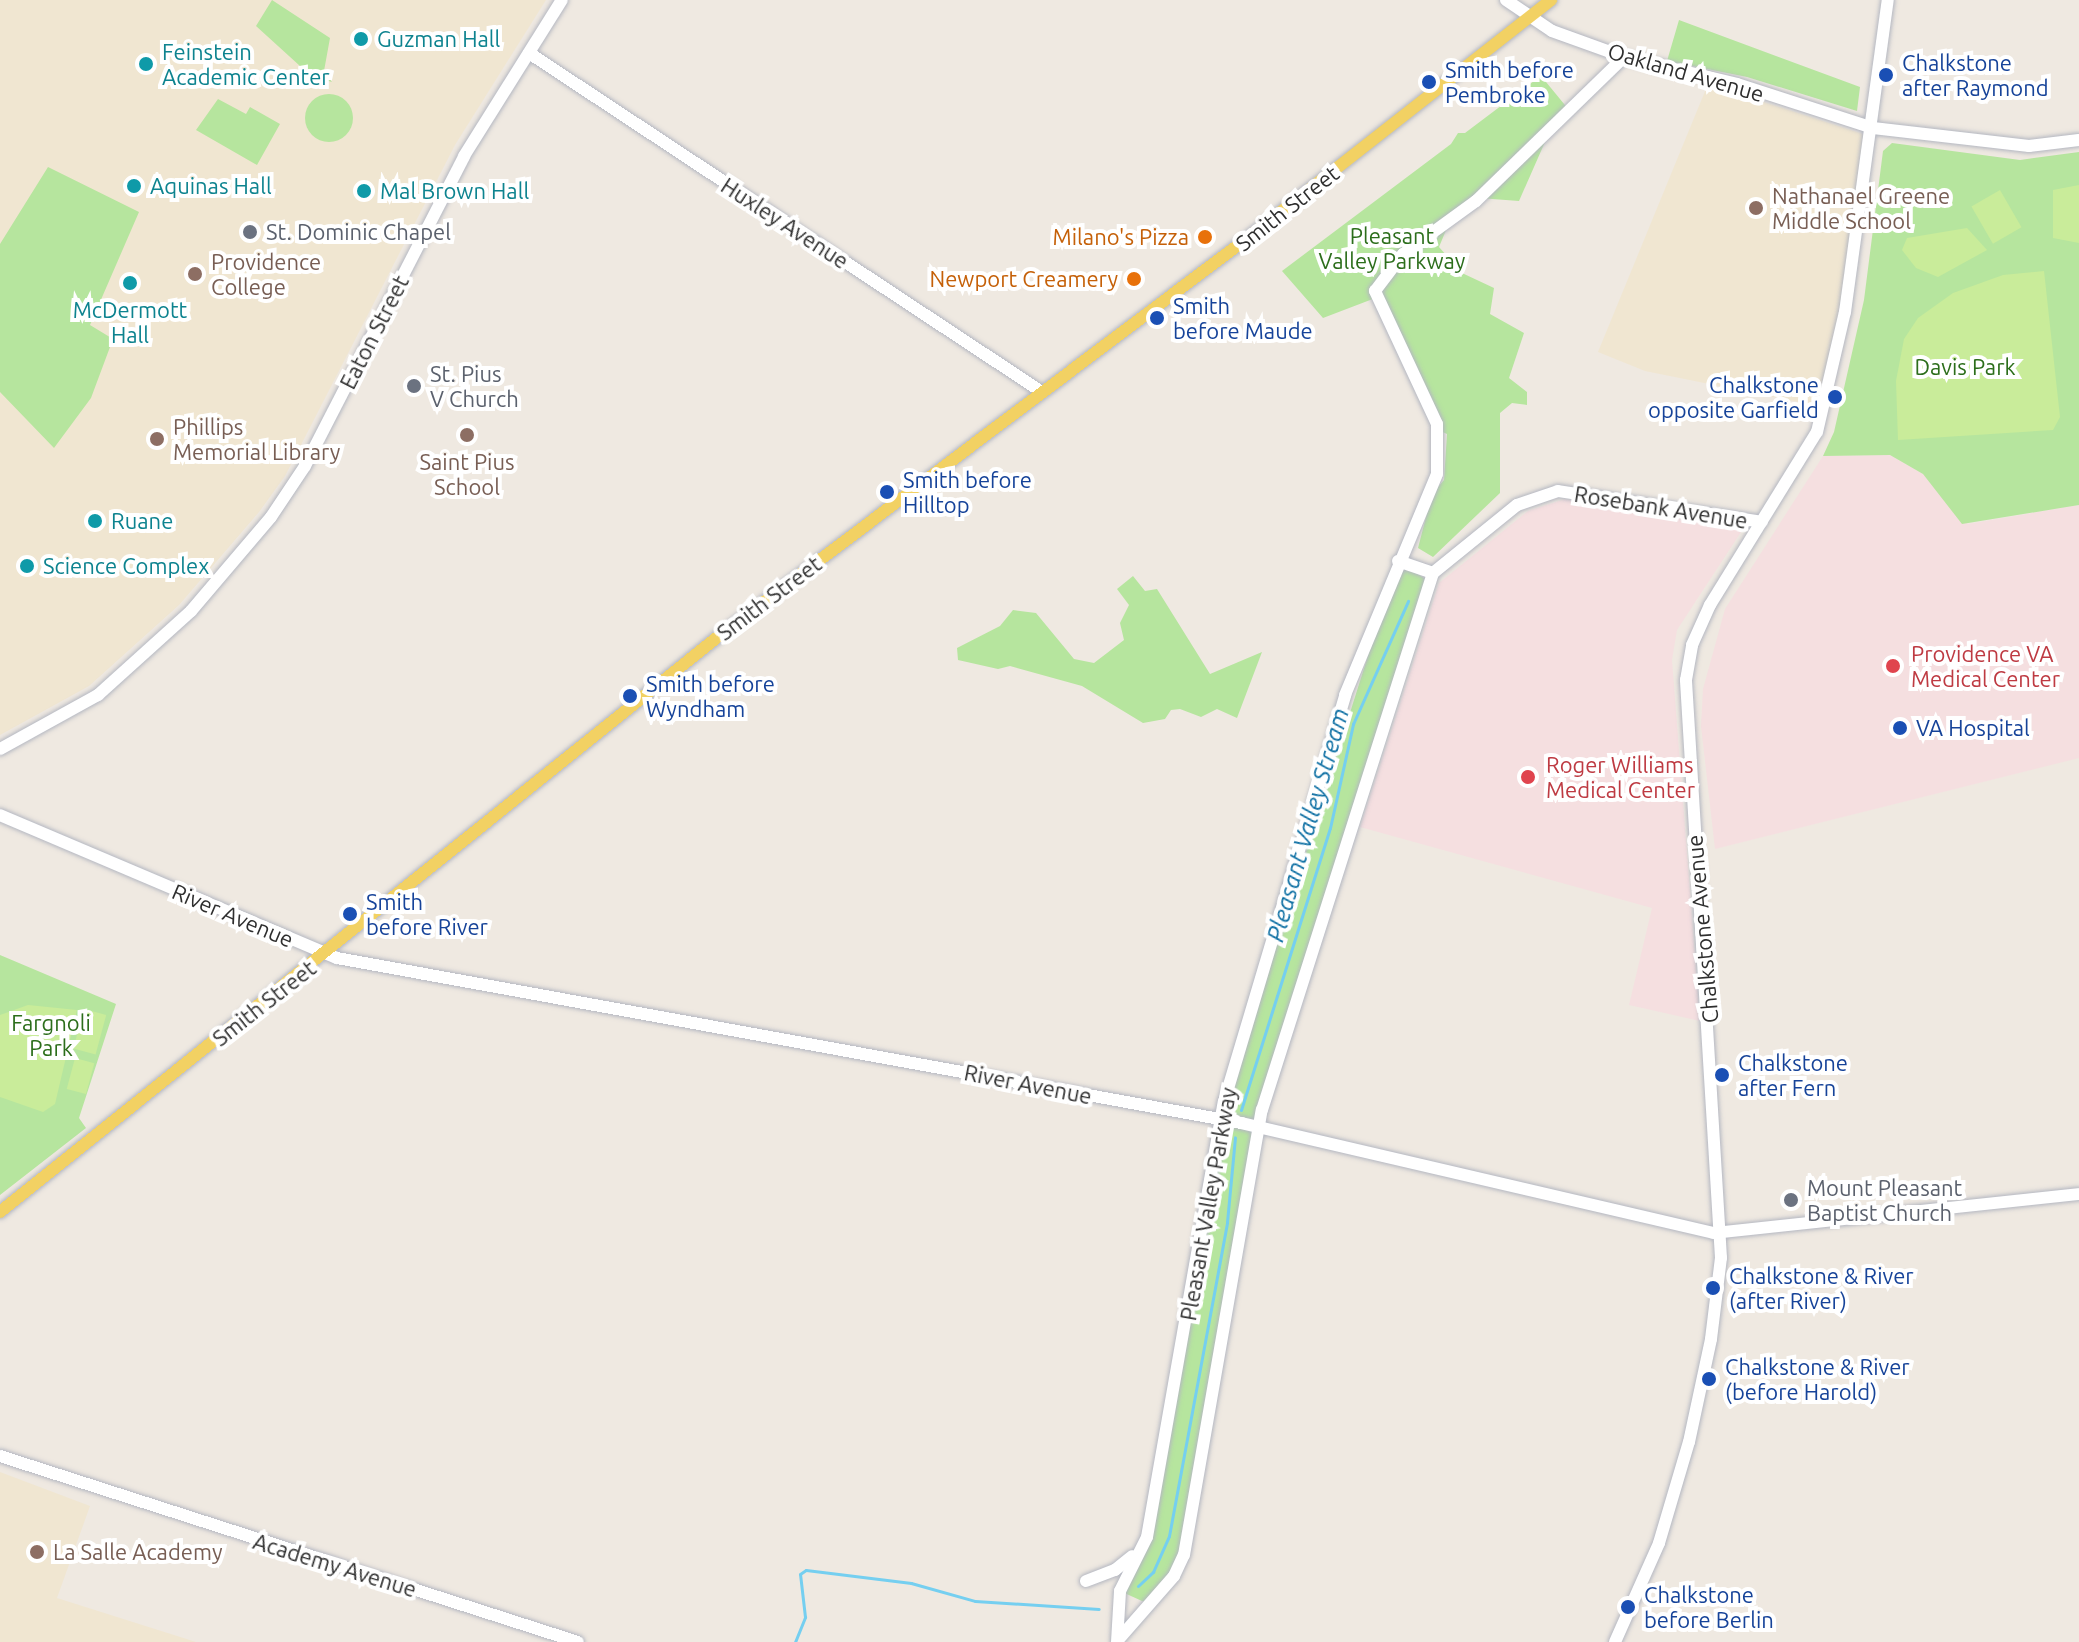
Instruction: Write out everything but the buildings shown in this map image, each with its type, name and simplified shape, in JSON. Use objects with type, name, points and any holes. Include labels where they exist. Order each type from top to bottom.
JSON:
[{"type":"main road","name":"Smith Street","points":[[0,1212],[706,646],[1532,20],[1551,0]]},
{"type":"street","name":"Eaton Street","points":[[0,749],[94,699],[186,616],[265,525],[300,475],[464,156],[562,0]]},
{"type":"street","name":"Oakland Avenue","points":[[1506,0],[1532,20],[1624,57],[1737,84],[1873,128],[2029,146],[2079,140]]},
{"type":"street","name":"Chalkstone Avenue","points":[[1615,1642],[1659,1543],[1689,1442],[1711,1339],[1723,1231],[1686,680],[1699,628],[1817,432],[1845,312],[1873,128],[1888,0]]},
{"type":"street","name":"Huxley Avenue","points":[[529,53],[1042,392]]},
{"type":"street","name":"Pleasant Valley Parkway","points":[[1117,1641],[1120,1591],[1143,1545],[1221,1120],[1345,695],[1398,561],[1437,474],[1439,440],[1407,353],[1375,291],[1403,254],[1476,201],[1624,57]]},
{"type":"street","name":"Rosebank Avenue","points":[[1433,573],[1517,505],[1545,493],[1587,494],[1762,522]]},
{"type":"street","points":[[1398,561],[1433,573]]},
{"type":"street","name":"Pleasant Valley Parkway","points":[[1117,1641],[1174,1576],[1184,1555],[1259,1127],[1433,573]]},
{"type":"street","name":"River Avenue","points":[[0,815],[325,954],[1259,1127],[1723,1231],[1765,1231],[2079,1194]]},
{"type":"street","name":"Academy Avenue","points":[[0,1456],[578,1642]]},
{"type":"street","points":[[1086,1581],[1115,1570],[1143,1545]]},
{"type":"shaded area","name":"Providence College","points":[[0,0],[546,0],[455,145],[285,476],[259,512],[179,605],[89,686],[0,735]]},
{"type":"shaded area","name":"Nathanael Greene Middle School","points":[[1708,84],[1863,134],[1846,281],[1819,406],[1645,371],[1598,352]]},
{"type":"shaded area","name":"Providence VA Medical Center","points":[[1890,455],[1923,474],[1968,524],[2079,505],[2079,758],[1715,849],[1701,726],[1703,689],[1725,609],[1823,456]]},
{"type":"shaded area","name":"Roger Williams Medical Center","points":[[1565,499],[1743,529],[1677,630],[1672,660],[1700,1021],[1629,1005],[1652,908],[1360,827],[1439,583],[1528,511]]},
{"type":"shaded area","name":"La Salle Academy","points":[[0,1472],[90,1506],[57,1598],[196,1642],[0,1642]]},
{"type":"green space","points":[[272,0],[330,38],[324,71],[332,82],[311,76],[256,26]]},
{"type":"green space","points":[[1679,20],[1860,87],[1857,111],[1747,77],[1667,61]]},
{"type":"green space","name":"Pleasant Valley Parkway","points":[[1537,71],[1569,110],[1552,126],[1519,201],[1479,198],[1451,218],[1439,247],[1462,273],[1494,288],[1490,314],[1524,333],[1509,378],[1527,392],[1527,405],[1512,403],[1500,413],[1500,493],[1433,557],[1418,548],[1432,494],[1444,480],[1447,434],[1438,430],[1378,297],[1323,318],[1282,271],[1451,144],[1458,133],[1465,133],[1534,81]]},
{"type":"green space","points":[[329,94],[346,101],[353,118],[346,135],[329,142],[312,135],[305,118],[312,101]]},
{"type":"green space","points":[[218,99],[246,114],[250,107],[280,124],[257,165],[196,130]]},
{"type":"green space","name":"Davis Park","points":[[1892,143],[2020,160],[2079,152],[2079,505],[1962,524],[1923,474],[1890,455],[1823,456],[1834,432],[1864,300],[1883,151]]},
{"type":"green space","points":[[48,167],[139,212],[90,325],[113,339],[91,398],[54,448],[0,392],[0,244]]},
{"type":"green space","points":[[2079,185],[2079,243],[2053,238],[2053,190]]},
{"type":"green space","points":[[2000,190],[2022,227],[1993,244],[1971,206]]},
{"type":"green space","points":[[1967,228],[1987,250],[1938,277],[1916,268],[1902,250],[1907,238]]},
{"type":"green space","points":[[2044,271],[2060,417],[2053,430],[1898,440],[1896,381],[1904,339],[1918,318],[1953,293],[2003,275]]},
{"type":"green space","points":[[1398,561],[1430,582],[1259,1127],[1180,1567],[1151,1603],[1142,1601],[1120,1591],[1145,1552],[1221,1120]]},
{"type":"green space","points":[[1133,576],[1145,591],[1157,589],[1210,674],[1262,652],[1237,718],[1217,709],[1201,717],[1180,709],[1171,710],[1165,719],[1143,723],[1082,686],[1010,666],[998,669],[958,660],[957,648],[1000,626],[1013,610],[1036,613],[1074,659],[1094,663],[1124,640],[1120,623],[1129,605],[1117,589]]},
{"type":"green space","name":"Fargnoli Park","points":[[0,955],[116,1004],[79,1118],[86,1128],[0,1195]]},
{"type":"green space","points":[[28,1005],[77,1010],[55,1104],[43,1112],[0,1097],[0,1015]]},
{"type":"green space","points":[[84,1009],[106,1015],[96,1055],[73,1049]]},
{"type":"green space","points":[[75,1058],[94,1063],[86,1094],[67,1089]]},
{"type":"waterway","name":"Pleasant Valley Stream","points":[[1241,1110],[1330,828],[1353,724],[1408,601]]},
{"type":"waterway","name":"Pleasant Valley Stream","points":[[1138,1586],[1153,1572],[1169,1536],[1227,1222],[1235,1137]]},
{"type":"waterway","name":"Pleasant Valley Stream","points":[[795,1642],[805,1617],[800,1574],[806,1570],[911,1583],[975,1601],[1099,1609]]},
{"type":"place","name":"Guzman Hall","points":[[361,39]]},
{"type":"place","name":"Feinstein Academic Center","points":[[146,64]]},
{"type":"place","name":"Chalkstone after Raymond","points":[[1886,75]]},
{"type":"place","name":"Smith before Pembroke","points":[[1429,82]]},
{"type":"place","name":"Aquinas Hall","points":[[134,186]]},
{"type":"place","name":"Mal Brown Hall","points":[[364,191]]},
{"type":"place","name":"Nathanael Greene Middle School","points":[[1756,208]]},
{"type":"place","name":"St. Dominic Chapel","points":[[250,232]]},
{"type":"place","name":"Milano's Pizza","points":[[1205,237]]},
{"type":"place","name":"Providence College","points":[[195,274]]},
{"type":"place","name":"Newport Creamery","points":[[1134,279]]},
{"type":"place","name":"McDermott Hall","points":[[130,283]]},
{"type":"place","name":"Smith before Maude","points":[[1157,318]]},
{"type":"place","name":"St. Pius V Church","points":[[414,386]]},
{"type":"place","name":"Chalkstone opposite Garfield","points":[[1835,397]]},
{"type":"place","name":"Saint Pius School","points":[[467,435]]},
{"type":"place","name":"Phillips Memorial Library","points":[[157,439]]},
{"type":"place","name":"Smith before Hilltop","points":[[887,492]]},
{"type":"place","name":"Ruane","points":[[95,521]]},
{"type":"place","name":"Science Complex","points":[[27,566]]},
{"type":"place","name":"Providence VA Medical Center","points":[[1893,666]]},
{"type":"place","name":"Smith before Wyndham","points":[[630,696]]},
{"type":"place","name":"VA Hospital","points":[[1900,728]]},
{"type":"place","name":"Roger Williams Medical Center","points":[[1528,777]]},
{"type":"place","name":"Smith before River","points":[[350,914]]},
{"type":"place","name":"Chalkstone after Fern","points":[[1722,1075]]},
{"type":"place","name":"Mount Pleasant Baptist Church","points":[[1791,1200]]},
{"type":"place","name":"Chalkstone & River (after River)","points":[[1713,1288]]},
{"type":"place","name":"Chalkstone & River (before Harold)","points":[[1709,1379]]},
{"type":"place","name":"La Salle Academy","points":[[37,1552]]},
{"type":"place","name":"Chalkstone before Berlin","points":[[1628,1607]]}]
